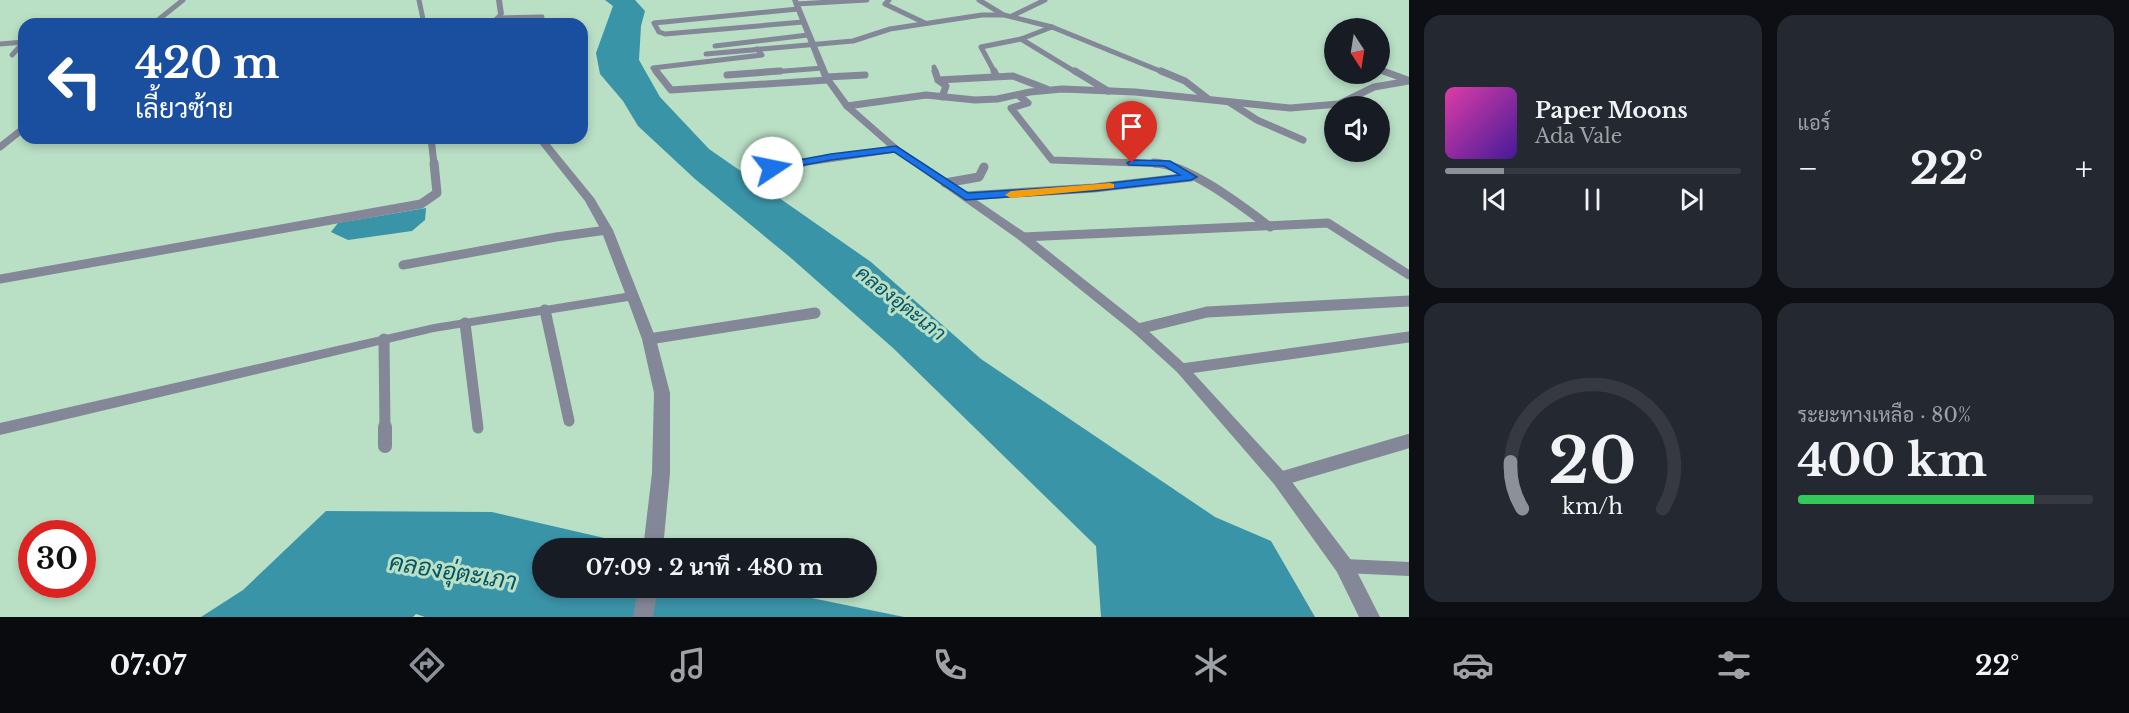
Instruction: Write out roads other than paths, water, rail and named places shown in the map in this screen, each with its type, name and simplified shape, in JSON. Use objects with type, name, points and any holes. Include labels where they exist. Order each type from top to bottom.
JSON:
[{"type":"street","points":[[160,18],[183,0]]},
{"type":"street","points":[[420,0],[423,18]]},
{"type":"street","points":[[499,0],[500,18],[542,17]]},
{"type":"street","points":[[802,19],[757,49],[706,51],[802,19],[867,0]]},
{"type":"street","points":[[889,0],[885,4],[928,24]]},
{"type":"street","points":[[979,0],[1004,15]]},
{"type":"street","points":[[1012,16],[1045,0]]},
{"type":"street","points":[[802,19],[665,34],[659,32],[654,23],[802,19],[853,41],[890,29],[982,15],[1012,16],[1052,27],[1185,81],[1207,98]]},
{"type":"street","points":[[802,19],[826,75],[847,106],[896,149],[1023,237],[1138,329],[1182,369],[1280,479],[1344,566],[1370,617]]},
{"type":"street","points":[[996,75],[981,47],[1021,39],[1052,27]]},
{"type":"street","points":[[1021,39],[1109,91]]},
{"type":"street","points":[[0,44],[18,42]]},
{"type":"street","points":[[12,55],[18,48]]},
{"type":"street","points":[[757,49],[762,55],[653,68],[671,90],[826,75]]},
{"type":"street","points":[[934,68],[938,80],[946,86],[942,97]]},
{"type":"street","points":[[1390,74],[1409,81]]},
{"type":"street","points":[[727,75],[865,75]]},
{"type":"street","points":[[938,80],[996,75],[1013,76],[1047,89]]},
{"type":"street","points":[[847,106],[915,96],[975,100],[1047,89],[1207,98],[1290,108],[1339,104],[1374,87],[1409,81]]},
{"type":"street","points":[[1018,95],[1028,103],[1011,108],[1052,160],[1166,163],[1224,193],[1270,227]]},
{"type":"street","points":[[1227,100],[1257,120],[1304,140]]},
{"type":"street","points":[[0,147],[18,133]]},
{"type":"street","points":[[0,279],[421,204],[437,193],[432,144]]},
{"type":"street","points":[[545,144],[590,200],[607,230],[650,339],[662,393],[661,472],[654,538]]},
{"type":"street","points":[[772,168],[841,155],[896,149]]},
{"type":"street","points":[[945,183],[979,177],[984,167]]},
{"type":"street","points":[[966,196],[1083,189],[1191,177]]},
{"type":"street","points":[[1023,237],[1328,223],[1409,275]]},
{"type":"street","points":[[403,266],[463,256],[543,238],[607,230]]},
{"type":"street","points":[[0,429],[384,339],[465,323],[632,296]]},
{"type":"street","points":[[1138,329],[1207,312],[1409,301]]},
{"type":"street","points":[[545,310],[569,421]]},
{"type":"street","points":[[650,339],[815,313]]},
{"type":"street","points":[[465,323],[478,428]]},
{"type":"street","points":[[1182,369],[1409,337]]},
{"type":"street","points":[[384,339],[385,446]]},
{"type":"street","points":[[1280,479],[1409,441]]},
{"type":"street","points":[[1344,566],[1409,569]]},
{"type":"street","points":[[643,617],[646,598]]},
{"type":"water","name":"คลองอุ่ตะเภา","points":[[605,0],[635,0],[645,11],[641,26],[639,60],[660,97],[709,149],[871,262],[981,359],[1215,517],[1271,541],[1315,617],[1101,617],[1096,546],[893,348],[791,258],[695,179],[638,126],[623,101],[600,74],[596,53],[613,6]]},
{"type":"water","points":[[426,208],[425,220],[412,231],[348,240],[331,232],[338,223]]},
{"type":"water","name":"คลองอุ่ตะเภา","points":[[326,511],[492,512],[604,538],[532,538],[532,598],[812,598],[904,617],[425,617],[416,614],[413,617],[201,617],[243,590]]}]
